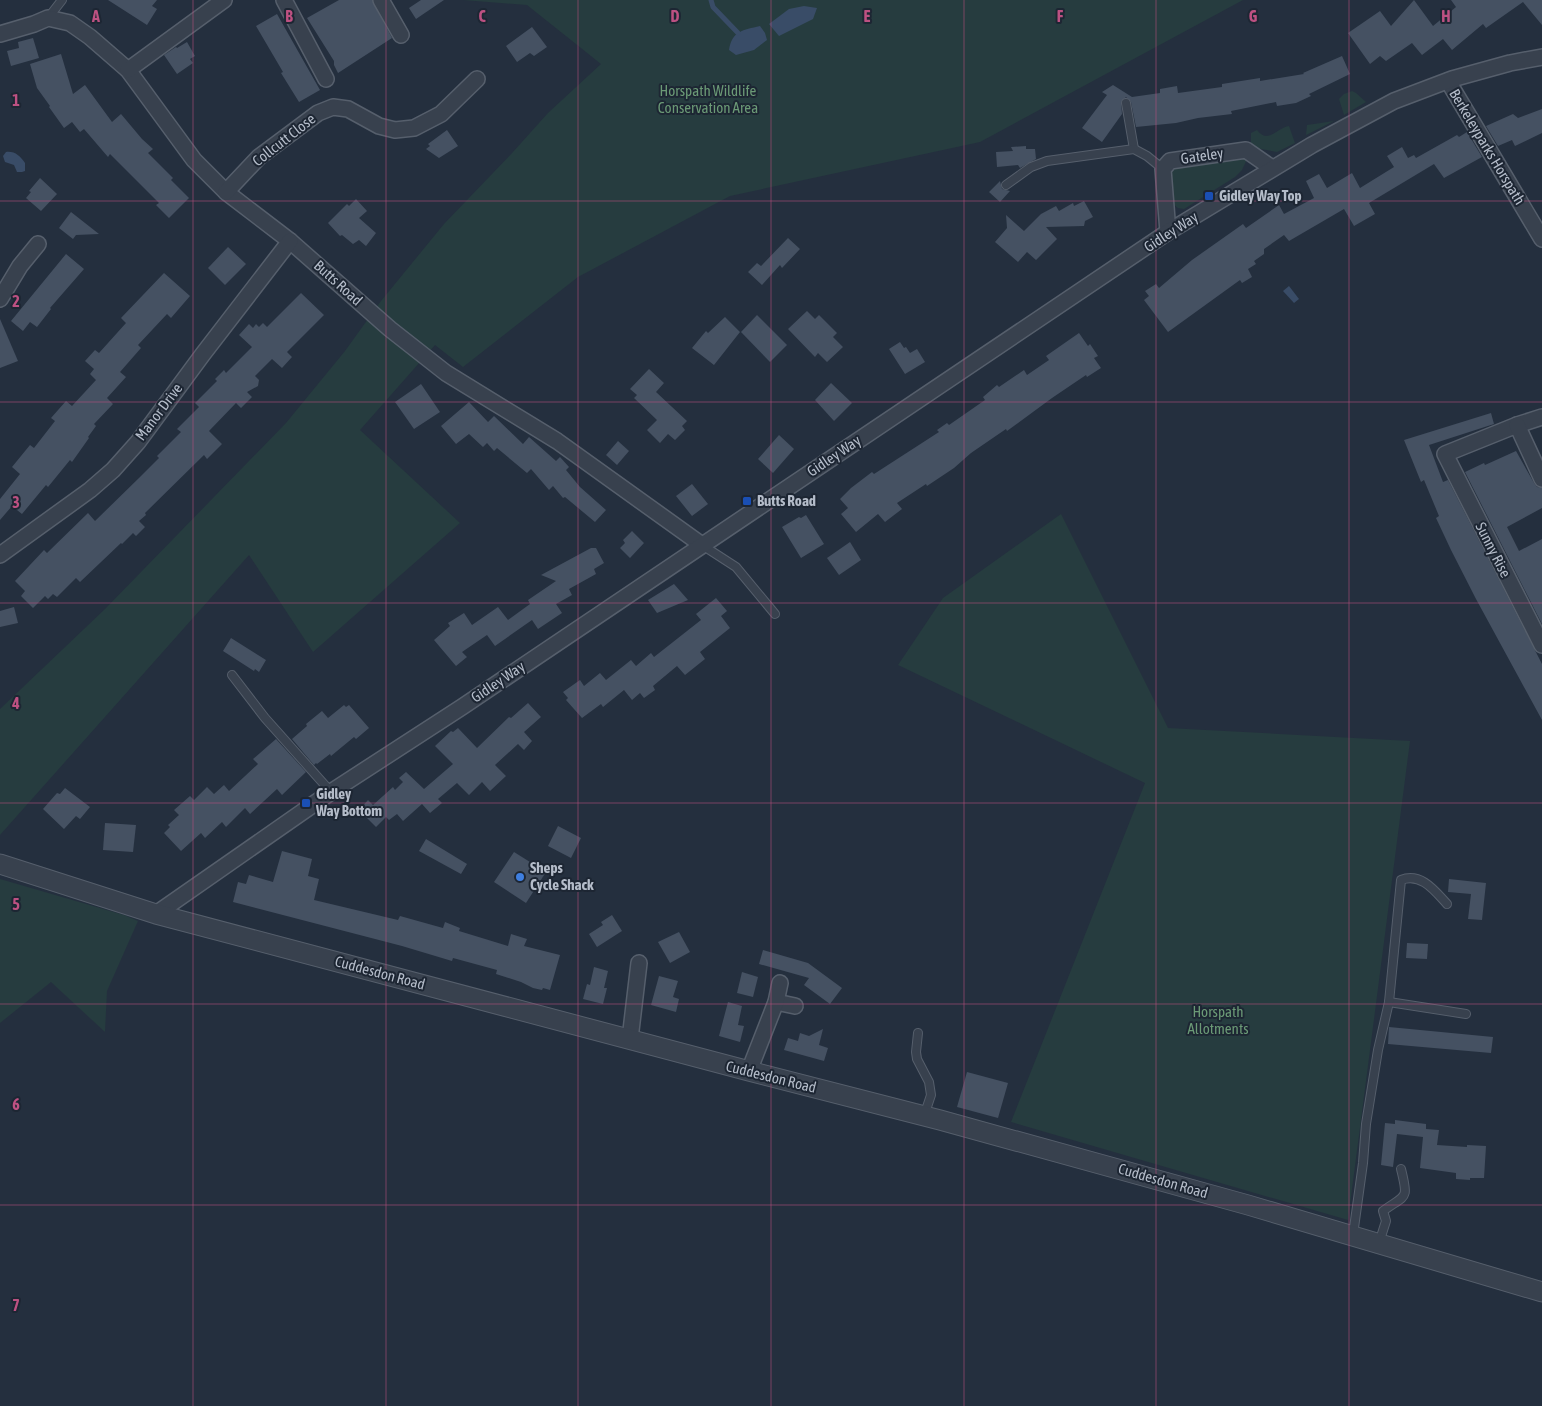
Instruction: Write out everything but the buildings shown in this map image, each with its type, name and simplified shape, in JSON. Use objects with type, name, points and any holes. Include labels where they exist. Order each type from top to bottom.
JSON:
[{"type":"street","points":[[128,70],[224,0]]},
{"type":"street","points":[[284,0],[326,79]]},
{"type":"street","points":[[381,0],[401,36]]},
{"type":"street","points":[[0,34],[48,18]]},
{"type":"street","name":"Butts Road","points":[[48,18],[70,23],[90,36],[128,70],[194,160],[226,192],[290,241],[390,330],[436,366],[556,440],[702,545]]},
{"type":"street","name":"Gidley Way","points":[[156,914],[331,792],[462,707],[1168,232],[1272,168],[1394,101],[1448,81],[1542,56]]},
{"type":"street","name":"Collcutt Close","points":[[226,192],[260,157],[318,113],[333,107],[348,109],[379,126],[395,130],[414,128],[442,114],[477,79]]},
{"type":"street","name":"Berkeleyparks Horspath","points":[[1448,81],[1542,239]]},
{"type":"street","name":"Gateley","points":[[1168,232],[1163,169],[1170,161],[1246,150],[1272,168]]},
{"type":"street","name":"Manor Drive","points":[[0,555],[90,490],[113,470],[138,442],[290,241]]},
{"type":"street","points":[[0,299],[20,266],[38,244]]},
{"type":"street","points":[[1542,417],[1517,425],[1542,479]]},
{"type":"street","name":"Sunny Rise","points":[[1517,425],[1445,454],[1542,645]]},
{"type":"street","name":"Cuddesdon Road","points":[[0,864],[156,914],[749,1072],[924,1116],[1248,1205],[1542,1292]]},
{"type":"street","points":[[630,1039],[639,963]]},
{"type":"street","points":[[749,1072],[776,1002],[780,983]]},
{"type":"street","points":[[776,1002],[795,1006]]},
{"type":"lane","points":[[48,18],[62,0]]},
{"type":"lane","points":[[1126,103],[1134,149]]},
{"type":"lane","points":[[1006,185],[1031,167],[1047,160],[1134,149],[1147,156],[1163,169]]},
{"type":"lane","points":[[702,545],[736,567],[775,614]]},
{"type":"lane","points":[[232,674],[264,718],[331,792]]},
{"type":"lane","points":[[1353,1237],[1368,1114],[1378,1050],[1389,1002],[1401,880],[1407,878],[1426,882],[1447,904]]},
{"type":"lane","points":[[1389,1002],[1466,1014]]},
{"type":"lane","points":[[918,1033],[916,1059],[929,1082],[931,1095],[924,1116]]},
{"type":"lane","points":[[1378,1245],[1386,1221],[1383,1211],[1404,1197],[1406,1190],[1401,1169]]},
{"type":"green space","name":"Horspath Wildlife Conservation Area","points":[[463,0],[1243,0],[980,142],[730,196],[578,277],[463,367],[435,345],[360,430],[460,523],[313,652],[249,555],[0,835],[0,709],[105,609],[286,423],[444,224],[548,113],[601,64],[527,5]]},
{"type":"green space","points":[[1352,91],[1366,102],[1344,115],[1339,99],[1344,94]]},
{"type":"green space","points":[[1334,121],[1306,135],[1307,125]]},
{"type":"green space","points":[[1289,126],[1295,143],[1277,152],[1251,147],[1251,133],[1257,130],[1265,136],[1269,136]]},
{"type":"green space","points":[[1248,157],[1242,170],[1235,177],[1184,209],[1178,208],[1173,204],[1169,177],[1175,164]]},
{"type":"green space","name":"Horspath Allotments","points":[[1061,514],[1168,728],[1410,741],[1348,1220],[1011,1122],[1145,783],[898,665],[943,598]]},
{"type":"green space","points":[[0,879],[124,915],[138,921],[107,991],[105,1032],[51,982],[0,1023]]},
{"type":"water","points":[[804,6],[817,8],[813,19],[779,36],[769,24],[789,9]]},
{"type":"water","points":[[760,26],[767,40],[754,50],[736,55],[729,50],[730,44],[739,32]]},
{"type":"water","points":[[6,152],[15,153],[21,158],[25,163],[25,171],[17,172],[14,165],[5,162],[3,156]]},
{"type":"water","points":[[1289,286],[1299,299],[1294,303],[1283,291]]},
{"type":"waterway","points":[[711,0],[713,7],[738,33]]},
{"type":"place","name":"Gidley Way Top","points":[[1209,196]]},
{"type":"place","name":"Butts Road","points":[[747,501]]},
{"type":"place","name":"Gidley Way Bottom","points":[[306,803]]},
{"type":"place","name":"Sheps Cycle Shack","points":[[520,877]]}]
